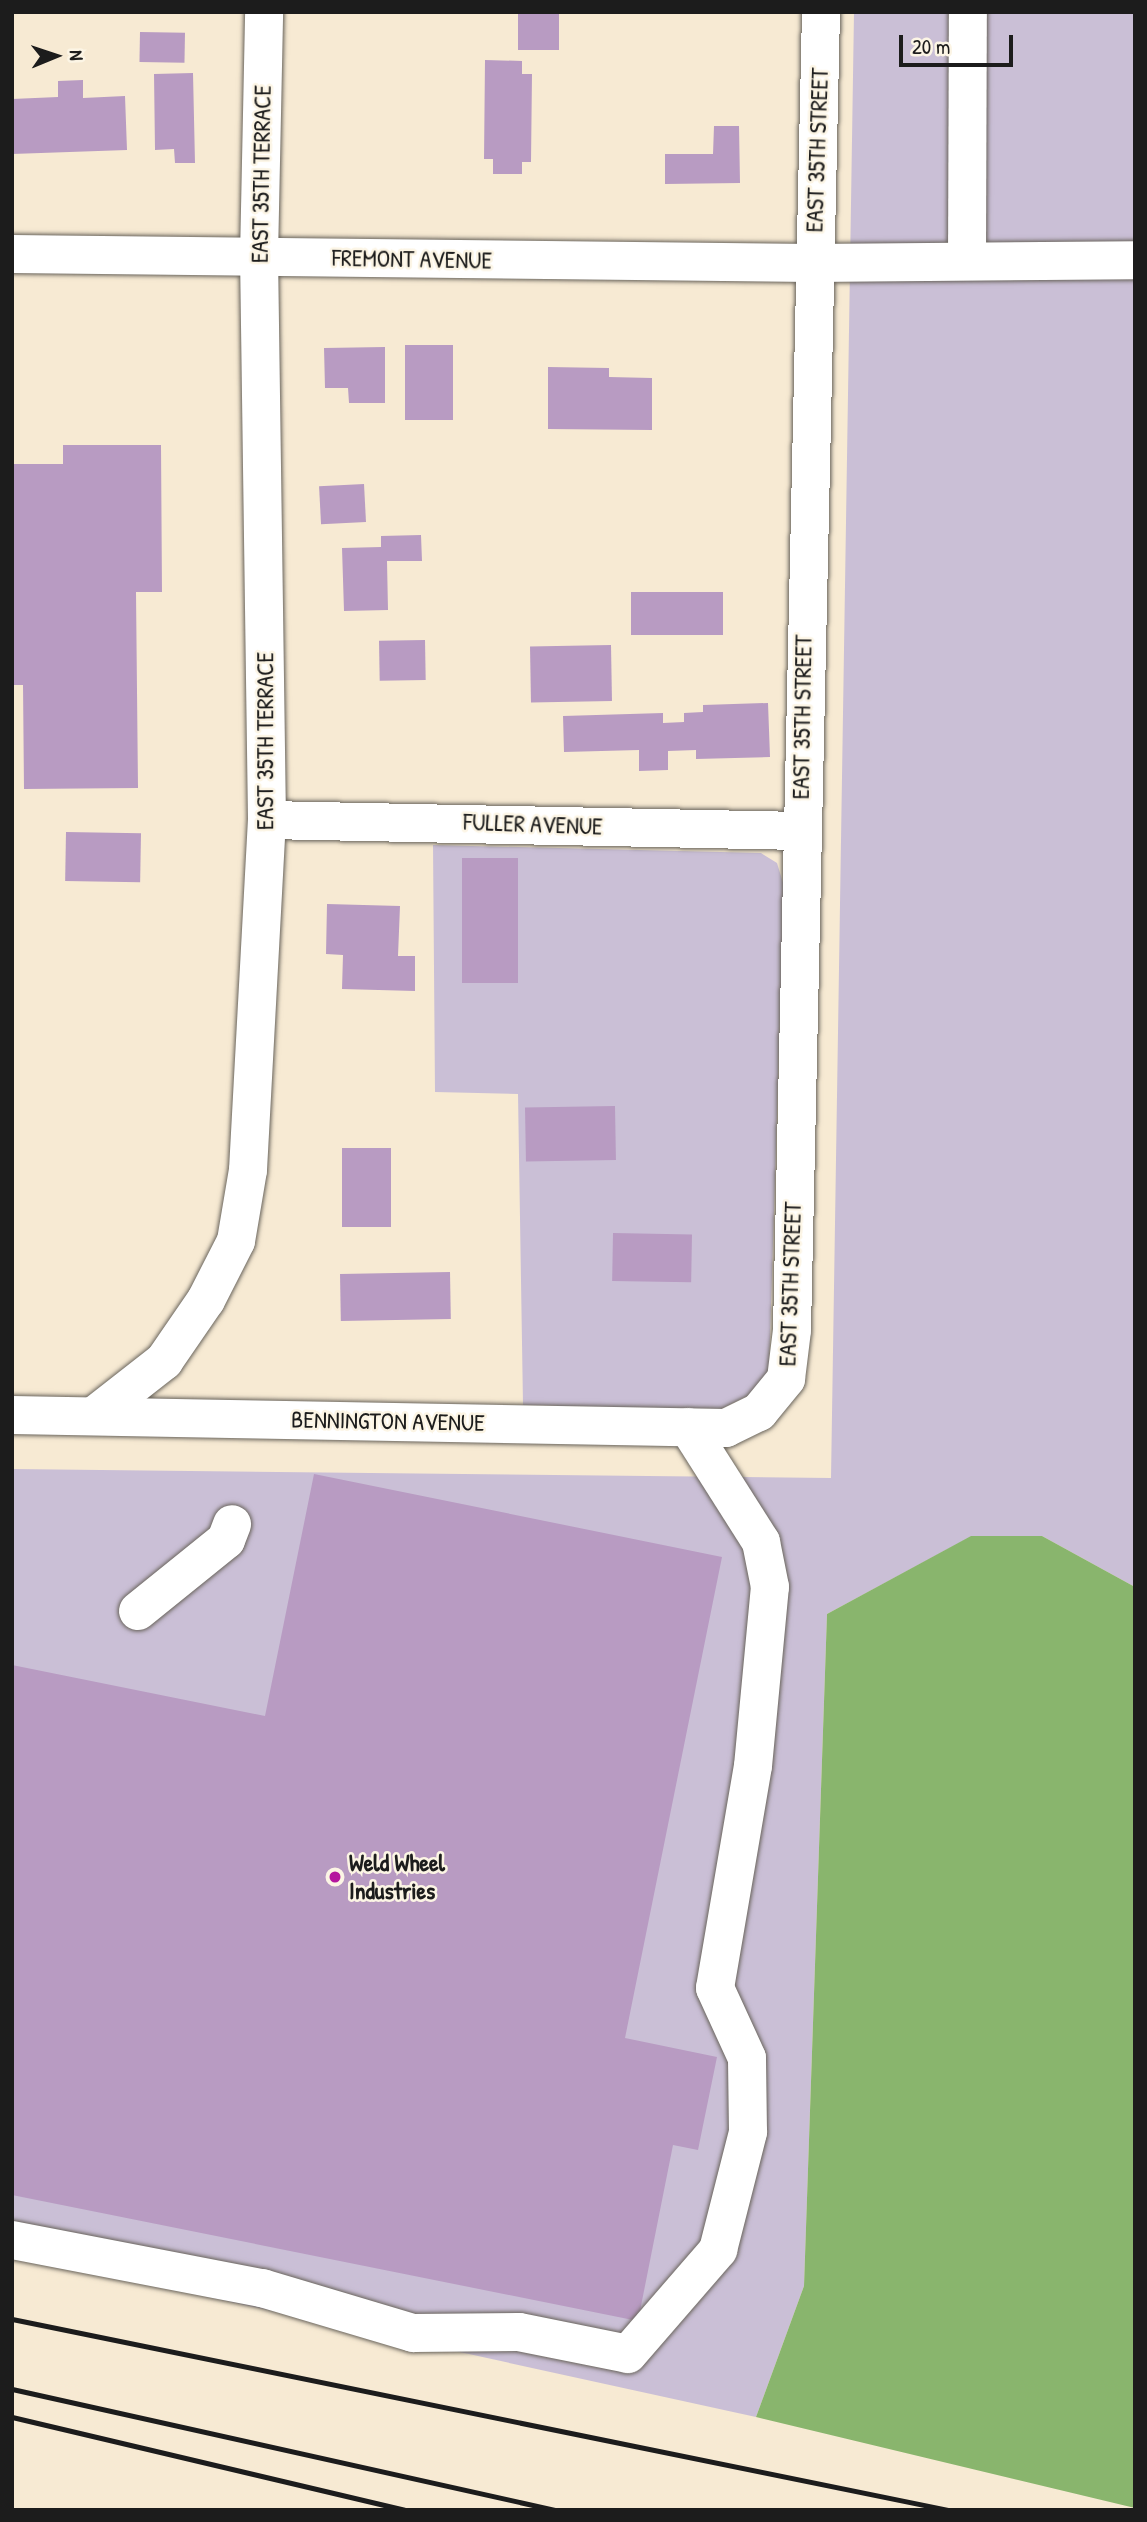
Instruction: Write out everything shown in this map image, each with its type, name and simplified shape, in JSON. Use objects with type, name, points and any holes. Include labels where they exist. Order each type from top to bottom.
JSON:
[{"type":"street","name":"EAST 35TH TERRACE","points":[[96,1415],[164,1361],[206,1300],[236,1241],[248,1170],[267,820],[259,257],[264,12]]},
{"type":"street","name":"EAST 35TH STREET","points":[[759,1412],[786,1379],[792,1330],[812,263],[821,137],[821,12]]},
{"type":"street","points":[[967,261],[968,12]]},
{"type":"street","name":"FREMONT AVENUE","points":[[12,254],[812,263],[1135,260]]},
{"type":"street","name":"FULLER AVENUE","points":[[267,820],[800,831]]},
{"type":"street","name":"BENNINGTON AVENUE","points":[[12,1415],[726,1428],[759,1412]]},
{"type":"street","points":[[12,2240],[262,2288],[413,2333],[519,2332],[628,2354],[718,2250],[748,2132],[747,2058],[715,1988],[753,1766],[770,1587],[761,1542],[688,1427]]},
{"type":"street","points":[[138,1611],[226,1540],[232,1524]]},
{"type":"shaded area","points":[[854,12],[1135,12],[1135,1587],[1042,1536],[972,1536],[827,1614],[804,2286],[756,2417],[12,2254],[12,1469],[831,1478]]},
{"type":"shaded area","points":[[433,845],[761,853],[777,863],[784,886],[769,1372],[749,1395],[719,1410],[523,1405],[518,1094],[435,1092]]},
{"type":"green space","points":[[971,1536],[1042,1536],[1135,1587],[1135,2508],[756,2417],[804,2286],[827,1614]]},
{"type":"building","points":[[518,12],[559,12],[559,50],[518,50]]},
{"type":"building","points":[[140,32],[185,33],[184,63],[139,62]]},
{"type":"building","points":[[485,60],[522,61],[522,74],[532,74],[531,162],[522,162],[522,174],[493,174],[493,159],[484,159]]},
{"type":"building","points":[[193,73],[195,163],[175,163],[174,149],[155,150],[154,74]]},
{"type":"building","points":[[83,80],[83,98],[125,96],[127,150],[12,154],[12,99],[58,97],[58,81]]},
{"type":"building","points":[[714,126],[739,126],[740,183],[665,184],[665,154],[713,154]]},
{"type":"building","points":[[405,345],[453,345],[453,420],[405,420]]},
{"type":"building","points":[[385,347],[385,403],[349,403],[348,388],[325,388],[324,348]]},
{"type":"building","points":[[548,367],[609,368],[609,377],[652,378],[652,430],[548,429]]},
{"type":"building","points":[[63,445],[161,445],[162,592],[136,592],[138,788],[24,789],[23,685],[12,685],[12,464],[63,464]]},
{"type":"building","points":[[364,484],[366,522],[321,524],[319,486]]},
{"type":"building","points":[[421,535],[422,561],[387,561],[388,610],[344,611],[342,548],[381,547],[381,536]]},
{"type":"building","points":[[631,592],[723,592],[723,635],[631,635]]},
{"type":"building","points":[[425,640],[426,680],[380,681],[379,641]]},
{"type":"building","points":[[611,645],[612,701],[531,702],[530,646]]},
{"type":"building","points":[[768,703],[770,757],[696,759],[696,750],[668,751],[668,770],[639,771],[639,750],[564,752],[563,716],[663,713],[663,723],[684,722],[684,713],[703,712],[703,705]]},
{"type":"building","points":[[66,832],[141,833],[140,882],[65,881]]},
{"type":"building","points":[[462,858],[518,858],[518,983],[462,983]]},
{"type":"building","points":[[327,904],[400,906],[398,956],[415,956],[415,991],[342,989],[343,955],[326,954]]},
{"type":"building","points":[[615,1106],[616,1160],[526,1162],[525,1108]]},
{"type":"building","points":[[342,1148],[391,1148],[391,1227],[342,1227]]},
{"type":"building","points":[[613,1233],[692,1234],[691,1282],[612,1281]]},
{"type":"building","points":[[450,1272],[451,1319],[341,1321],[340,1274]]},
{"type":"building","name":"Weld Wheel Industries","points":[[314,1474],[722,1557],[625,2038],[717,2057],[698,2150],[673,2145],[638,2321],[12,2195],[12,1665],[265,1716]]},
{"type":"railway","points":[[12,2319],[948,2510]]},
{"type":"railway","points":[[12,2389],[555,2510]]},
{"type":"railway","points":[[12,2417],[404,2510]]},
{"type":"place","name":"Weld Wheel Industries","points":[[335,1877]]}]
